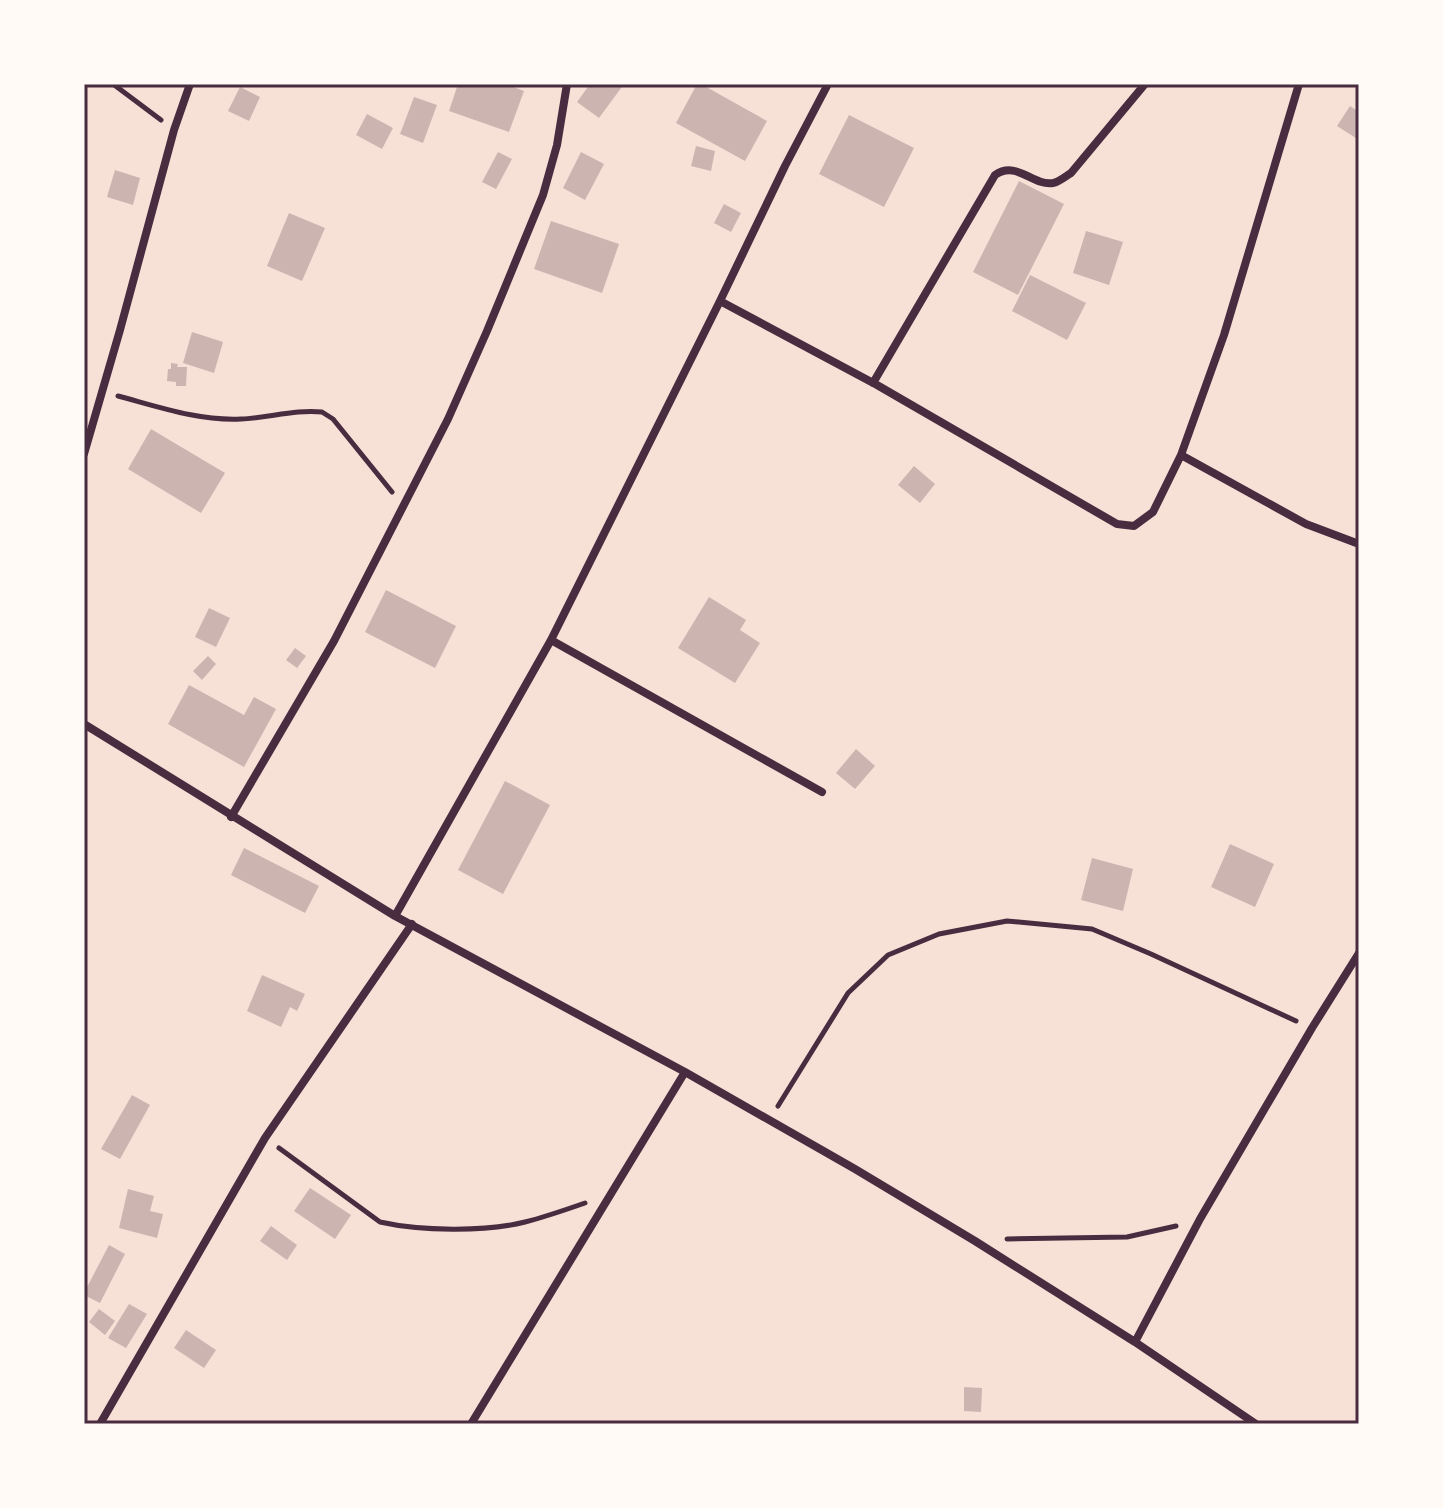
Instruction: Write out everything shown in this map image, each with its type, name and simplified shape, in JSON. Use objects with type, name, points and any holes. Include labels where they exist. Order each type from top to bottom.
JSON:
[{"type":"street","points":[[84,454],[174,130],[190,84]]},
{"type":"street","points":[[231,817],[334,641],[461,390],[543,195],[557,145],[567,84]]},
{"type":"street","points":[[395,916],[551,640],[828,84]]},
{"type":"street","points":[[873,383],[995,175],[1009,169],[1053,183],[1071,173],[1145,84]]},
{"type":"street","points":[[720,301],[873,383],[1117,524],[1134,526],[1153,512],[1181,455],[1224,335],[1299,84]]},
{"type":"street","points":[[1181,455],[1306,524],[1359,544]]},
{"type":"street","points":[[551,640],[822,792]]},
{"type":"street","points":[[84,724],[395,916],[685,1072],[975,1241],[1135,1342],[1256,1424]]},
{"type":"street","points":[[100,1424],[265,1138],[412,924]]},
{"type":"street","points":[[1135,1342],[1200,1219],[1359,953]]},
{"type":"street","points":[[471,1424],[685,1072]]},
{"type":"path","points":[[113,84],[174,130]]},
{"type":"path","points":[[102,391],[185,415],[212,418],[239,419],[322,412],[333,419],[403,505]]},
{"type":"path","points":[[769,1120],[848,993],[888,955],[939,934],[1007,921],[1092,929],[1312,1028]]},
{"type":"path","points":[[265,1138],[380,1222],[400,1227],[492,1228],[524,1223],[611,1195]]},
{"type":"path","points":[[975,1241],[1127,1237],[1200,1219]]},
{"type":"building","points":[[458,84],[506,84],[524,91],[509,132],[449,111]]},
{"type":"building","points":[[590,84],[624,84],[599,118],[577,102]]},
{"type":"building","points":[[697,84],[767,121],[745,161],[676,123]]},
{"type":"building","points":[[240,87],[260,97],[249,121],[228,111]]},
{"type":"building","points":[[414,97],[437,105],[423,143],[400,134]]},
{"type":"building","points":[[1350,106],[1359,112],[1359,140],[1337,126]]},
{"type":"building","points":[[367,114],[393,128],[382,149],[356,135]]},
{"type":"building","points":[[849,115],[914,148],[884,207],[819,174]]},
{"type":"building","points":[[696,146],[715,151],[711,171],[691,166]]},
{"type":"building","points":[[498,152],[512,159],[496,189],[482,182]]},
{"type":"building","points":[[581,152],[604,164],[585,200],[563,188]]},
{"type":"building","points":[[115,170],[140,178],[133,205],[107,197]]},
{"type":"building","points":[[1019,181],[1064,204],[1018,295],[973,272]]},
{"type":"building","points":[[724,204],[741,213],[731,232],[714,223]]},
{"type":"building","points":[[289,213],[325,228],[302,281],[267,266]]},
{"type":"building","points":[[551,221],[619,244],[602,293],[534,269]]},
{"type":"building","points":[[1086,231],[1123,242],[1109,285],[1073,273]]},
{"type":"building","points":[[1030,275],[1086,303],[1067,340],[1012,311]]},
{"type":"building","points":[[192,332],[223,342],[214,373],[183,363]]},
{"type":"building","points":[[171,363],[178,364],[177,367],[187,367],[186,386],[176,386],[176,382],[167,381]]},
{"type":"building","points":[[151,429],[225,473],[201,513],[128,469]]},
{"type":"building","points":[[914,466],[935,484],[920,503],[898,485]]},
{"type":"building","points":[[386,590],[456,626],[435,668],[365,632]]},
{"type":"building","points":[[709,597],[746,620],[740,630],[760,643],[735,683],[678,648]]},
{"type":"building","points":[[209,608],[230,618],[216,647],[195,637]]},
{"type":"building","points":[[295,648],[306,656],[297,668],[286,660]]},
{"type":"building","points":[[208,656],[216,664],[202,680],[193,671]]},
{"type":"building","points":[[189,685],[244,715],[254,697],[276,709],[244,767],[168,724]]},
{"type":"building","points":[[856,749],[875,766],[855,789],[836,773]]},
{"type":"building","points":[[505,781],[550,805],[503,894],[458,870]]},
{"type":"building","points":[[1230,844],[1274,864],[1255,907],[1211,887]]},
{"type":"building","points":[[244,848],[319,886],[305,913],[231,875]]},
{"type":"building","points":[[1092,858],[1133,869],[1123,911],[1081,900]]},
{"type":"building","points":[[262,975],[305,994],[297,1011],[290,1007],[281,1027],[247,1011]]},
{"type":"building","points":[[132,1095],[150,1105],[120,1159],[101,1149]]},
{"type":"building","points":[[310,1188],[351,1215],[335,1239],[294,1211]]},
{"type":"building","points":[[128,1189],[154,1196],[150,1211],[163,1214],[157,1238],[119,1228]]},
{"type":"building","points":[[271,1226],[297,1245],[287,1260],[260,1241]]},
{"type":"building","points":[[109,1245],[125,1254],[100,1303],[84,1293]]},
{"type":"building","points":[[129,1304],[147,1314],[126,1348],[108,1338]]},
{"type":"building","points":[[99,1309],[115,1321],[105,1335],[89,1322]]},
{"type":"building","points":[[186,1330],[216,1350],[204,1368],[174,1348]]},
{"type":"building","points":[[964,1387],[982,1388],[981,1412],[964,1411]]}]
